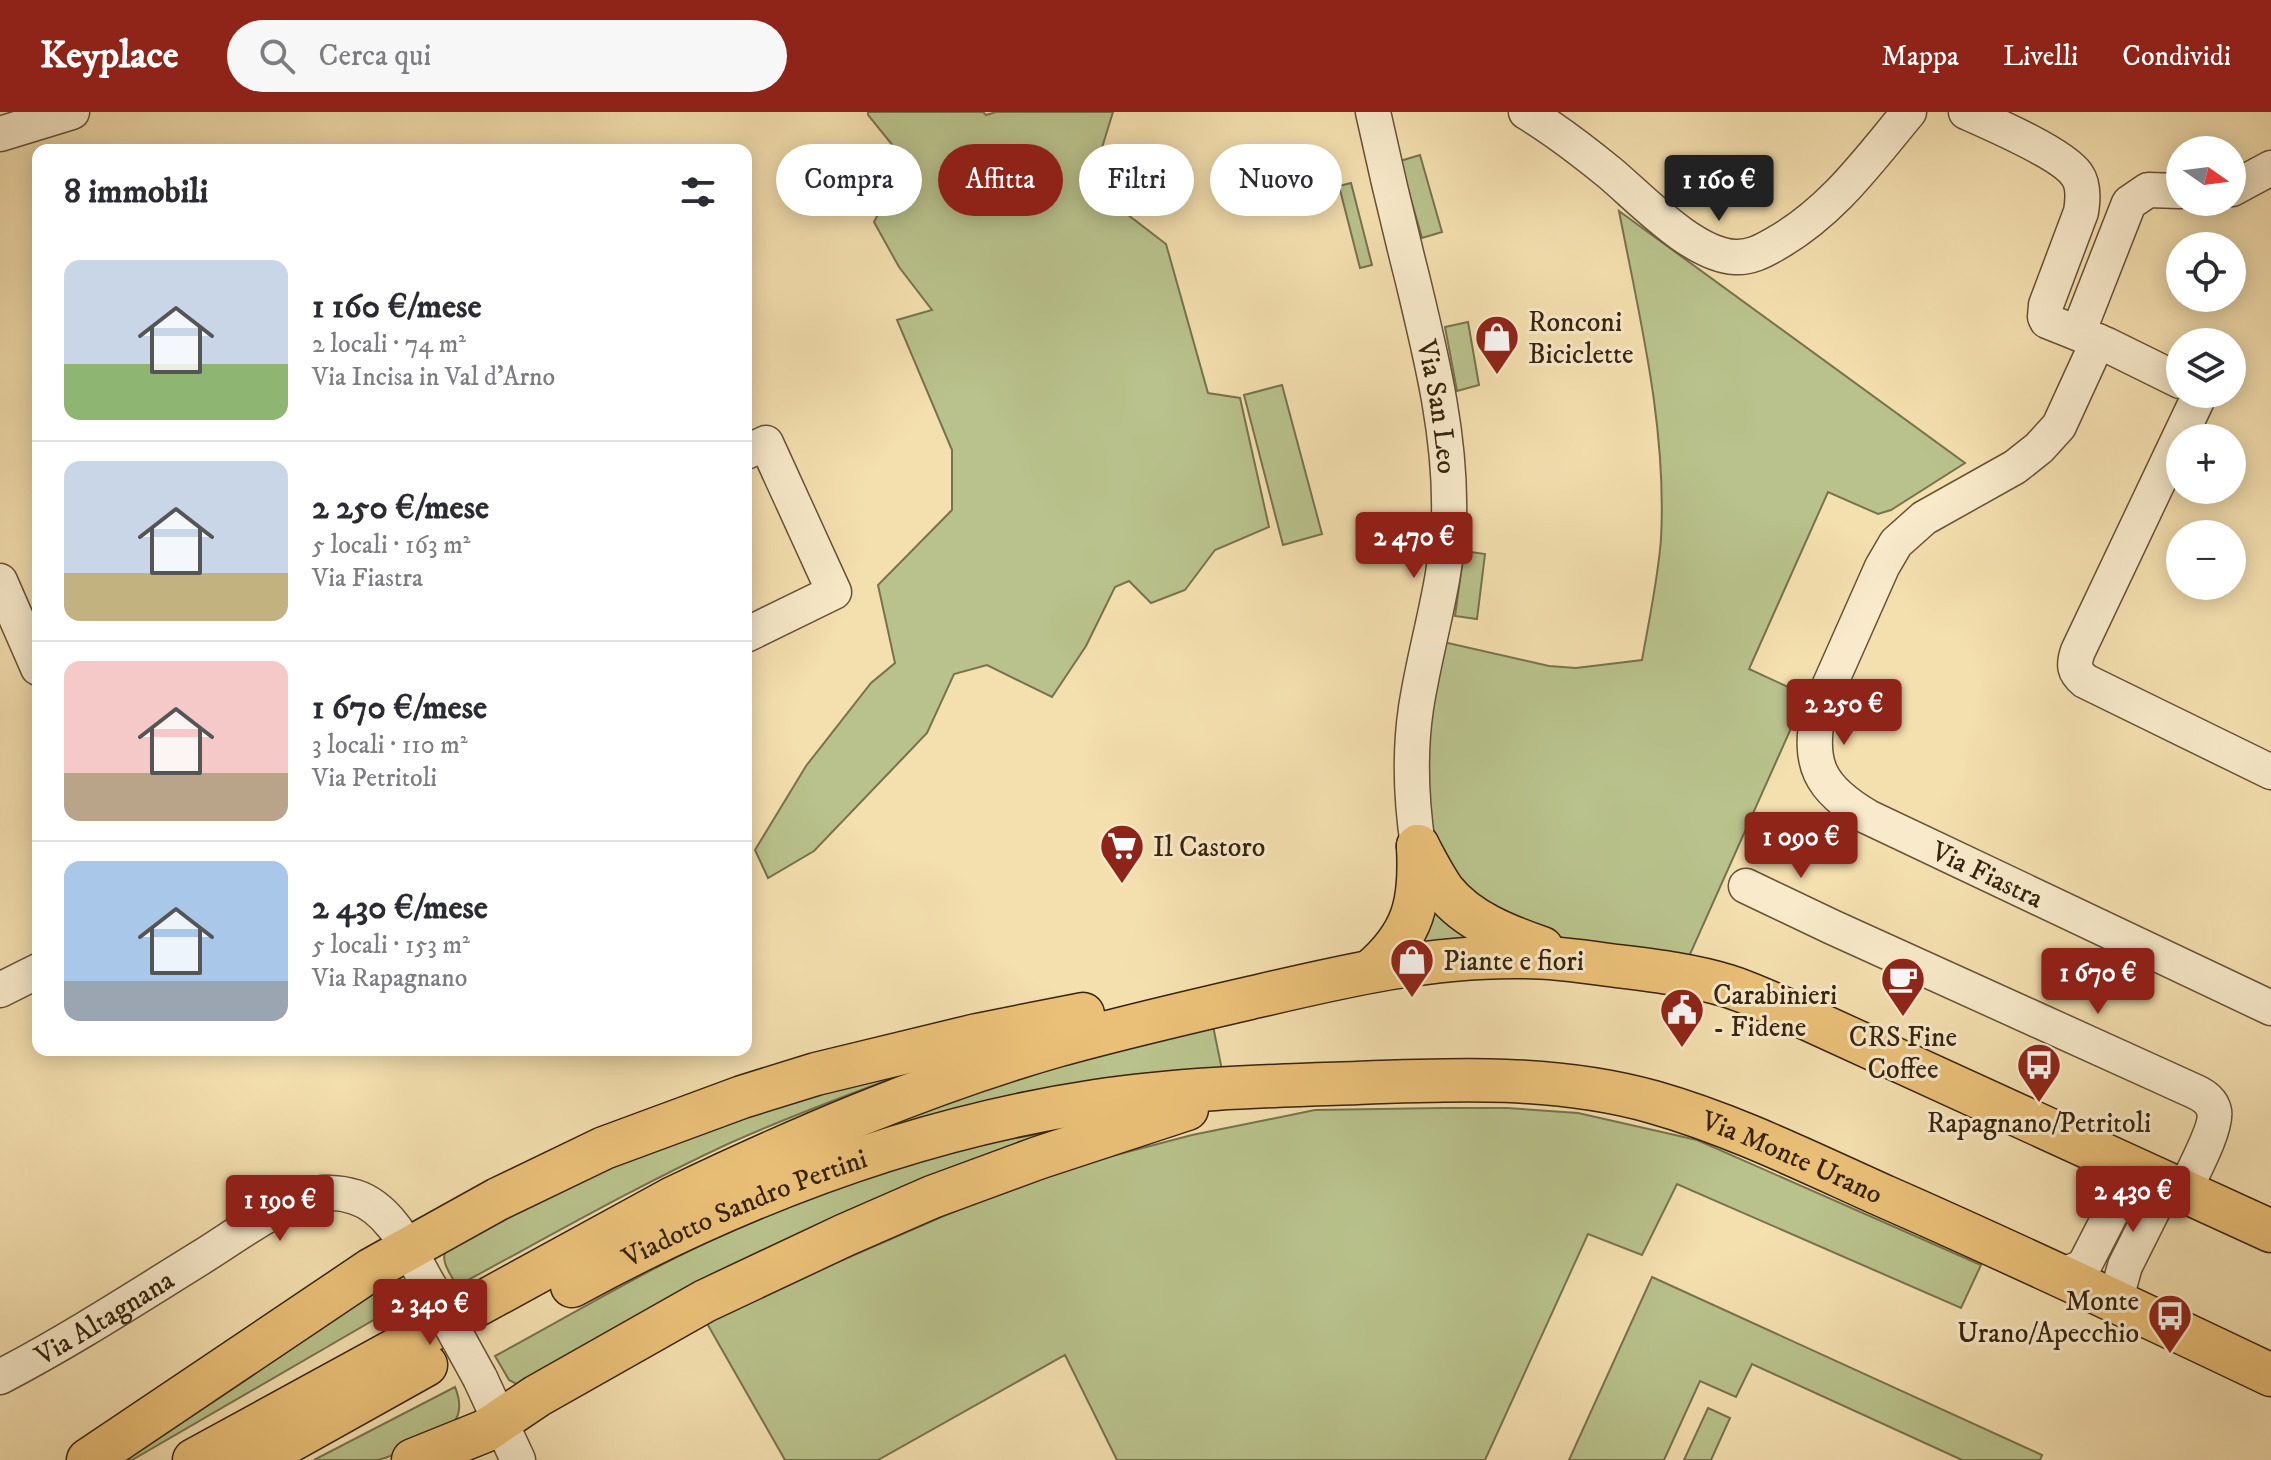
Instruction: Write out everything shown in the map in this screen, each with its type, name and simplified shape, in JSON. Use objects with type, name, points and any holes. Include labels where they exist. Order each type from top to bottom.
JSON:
[{"type":"main road","points":[[1418,846],[1438,882],[1462,908],[1501,933],[1572,959]]},
{"type":"main road","points":[[1371,971],[1397,946],[1409,925],[1419,882],[1418,846]]},
{"type":"main road","points":[[88,1460],[325,1299],[407,1249],[498,1199],[604,1148],[716,1106],[816,1074],[1052,1019],[1123,1010],[1184,1013],[1371,971],[1457,959],[1572,959],[1671,973],[1732,987],[2271,1231]]},
{"type":"main road","name":"Viadotto Sandro Pertini","points":[[194,1460],[673,1198],[739,1166],[951,1080],[1055,1046],[1184,1013]]},
{"type":"main road","name":"Via Monte Urano","points":[[1277,1086],[1417,1080],[1498,1081],[1577,1087],[1632,1096],[1671,1107],[1759,1140],[2062,1275],[2271,1375]]},
{"type":"main road","points":[[413,1460],[485,1431],[537,1396],[735,1285],[932,1197],[1134,1125],[1277,1086]]},
{"type":"main road","name":"Viadotto Sandro Pertini","points":[[256,1460],[606,1267],[713,1215],[812,1174],[935,1136],[1061,1106],[1136,1096],[1277,1086]]},
{"type":"street","points":[[0,134],[72,112]]},
{"type":"street","name":"Via San Leo","points":[[1373,112],[1441,402],[1448,477],[1448,525],[1442,588],[1417,704],[1411,748],[1411,800],[1418,846]]},
{"type":"street","points":[[1526,112],[1575,145],[1681,234],[1710,251],[1735,257],[1761,252],[1781,241],[1831,202],[1851,184],[1909,112]]},
{"type":"street","points":[[1966,112],[2038,147],[2070,167],[2080,181],[2081,212],[2045,317],[2051,324],[2088,337],[2166,374]]},
{"type":"street","points":[[2246,181],[2271,168]]},
{"type":"street","name":"Via Fiastra","points":[[2166,191],[2148,190],[2129,203],[2059,426],[2039,448],[2015,467],[1924,518],[1896,543],[1882,567],[1819,709],[1814,753],[1826,785],[1835,795],[1868,817],[2271,1008]]},
{"type":"street","points":[[2193,408],[2078,651],[2075,669],[2085,681],[2271,772]]},
{"type":"street","points":[[752,449],[766,443],[834,592],[752,632]]},
{"type":"street","points":[[0,581],[32,654]]},
{"type":"street","points":[[1746,886],[2200,1094],[2212,1104],[2214,1124],[2184,1191],[2167,1192],[2154,1205],[2125,1266],[2119,1294],[2127,1306]]},
{"type":"street","points":[[0,990],[32,974]]},
{"type":"street","points":[[2062,1275],[2085,1264],[2122,1192],[2125,1180],[2118,1160]]},
{"type":"street","name":"Via Altagnana","points":[[0,1377],[95,1323],[258,1222],[310,1195],[334,1194],[364,1201],[387,1218],[480,1378],[518,1460]]},
{"type":"green space","points":[[868,112],[983,112],[986,115],[996,112],[1113,112],[1103,144],[1079,144],[1079,216],[1130,216],[1166,244],[1208,393],[1240,398],[1269,527],[1215,550],[1185,590],[1151,603],[1129,581],[1115,587],[1086,646],[1052,697],[987,665],[954,674],[927,733],[814,851],[768,878],[755,850],[806,766],[871,683],[895,663],[878,585],[952,510],[952,450],[897,320],[932,310],[899,267],[874,222],[877,216],[922,216],[922,144],[892,144]]},
{"type":"green space","points":[[1420,155],[1442,232],[1422,238],[1400,161]]},
{"type":"green space","points":[[1351,183],[1372,265],[1360,268],[1342,198],[1342,185]]},
{"type":"green space","points":[[1619,211],[1965,463],[1891,510],[1878,514],[1828,492],[1749,669],[1799,692],[1803,699],[1801,706],[1687,961],[1605,952],[1516,927],[1445,873],[1421,793],[1439,641],[1549,666],[1576,668],[1642,660],[1661,539],[1660,456],[1650,374]]},
{"type":"green space","points":[[1468,322],[1479,385],[1457,391],[1445,327]]},
{"type":"green space","points":[[1282,385],[1322,534],[1283,545],[1244,395]]},
{"type":"green space","points":[[1464,551],[1485,554],[1477,619],[1455,616]]},
{"type":"green space","points":[[1425,900],[1488,941],[1419,944]]},
{"type":"green space","points":[[1212,1021],[1222,1070],[792,1157],[893,1116]]},
{"type":"green space","points":[[907,1073],[796,1115],[695,1159],[457,1286],[447,1267],[444,1258],[446,1248],[686,1126]]},
{"type":"green space","points":[[1442,1108],[1578,1113],[1697,1140],[1981,1265],[1961,1308],[1677,1184],[1642,1255],[1588,1234],[1485,1460],[1117,1460],[1065,1355],[878,1460],[785,1460],[705,1320],[946,1215],[1066,1168],[1192,1135],[1315,1110]]},
{"type":"green space","points":[[1047,1133],[520,1386],[509,1380],[495,1356],[659,1266],[779,1210],[961,1150]]},
{"type":"green space","points":[[378,1276],[396,1307],[132,1460],[102,1460]]},
{"type":"green space","points":[[1652,1277],[2042,1455],[2040,1460],[1962,1460],[1752,1364],[1736,1397],[1700,1381],[1664,1460],[1569,1460]]},
{"type":"green space","points":[[455,1387],[459,1411],[456,1420],[442,1432],[376,1460],[314,1460]]},
{"type":"green space","points":[[1708,1408],[1730,1418],[1711,1460],[1684,1460]]},
{"type":"place","name":"Ronconi Biciclette","points":[[1497,376]]},
{"type":"place","name":"Il Castoro","points":[[1122,885]]},
{"type":"place","name":"Piante e fiori","points":[[1412,999]]},
{"type":"place","name":"CRS Fine Coffee","points":[[1903,1018]]},
{"type":"place","name":"Carabinieri - Fidene","points":[[1682,1049]]},
{"type":"place","name":"Rapagnano/Petritoli","points":[[2039,1104]]},
{"type":"place","name":"Monte Urano/Apecchio","points":[[2170,1355]]}]
